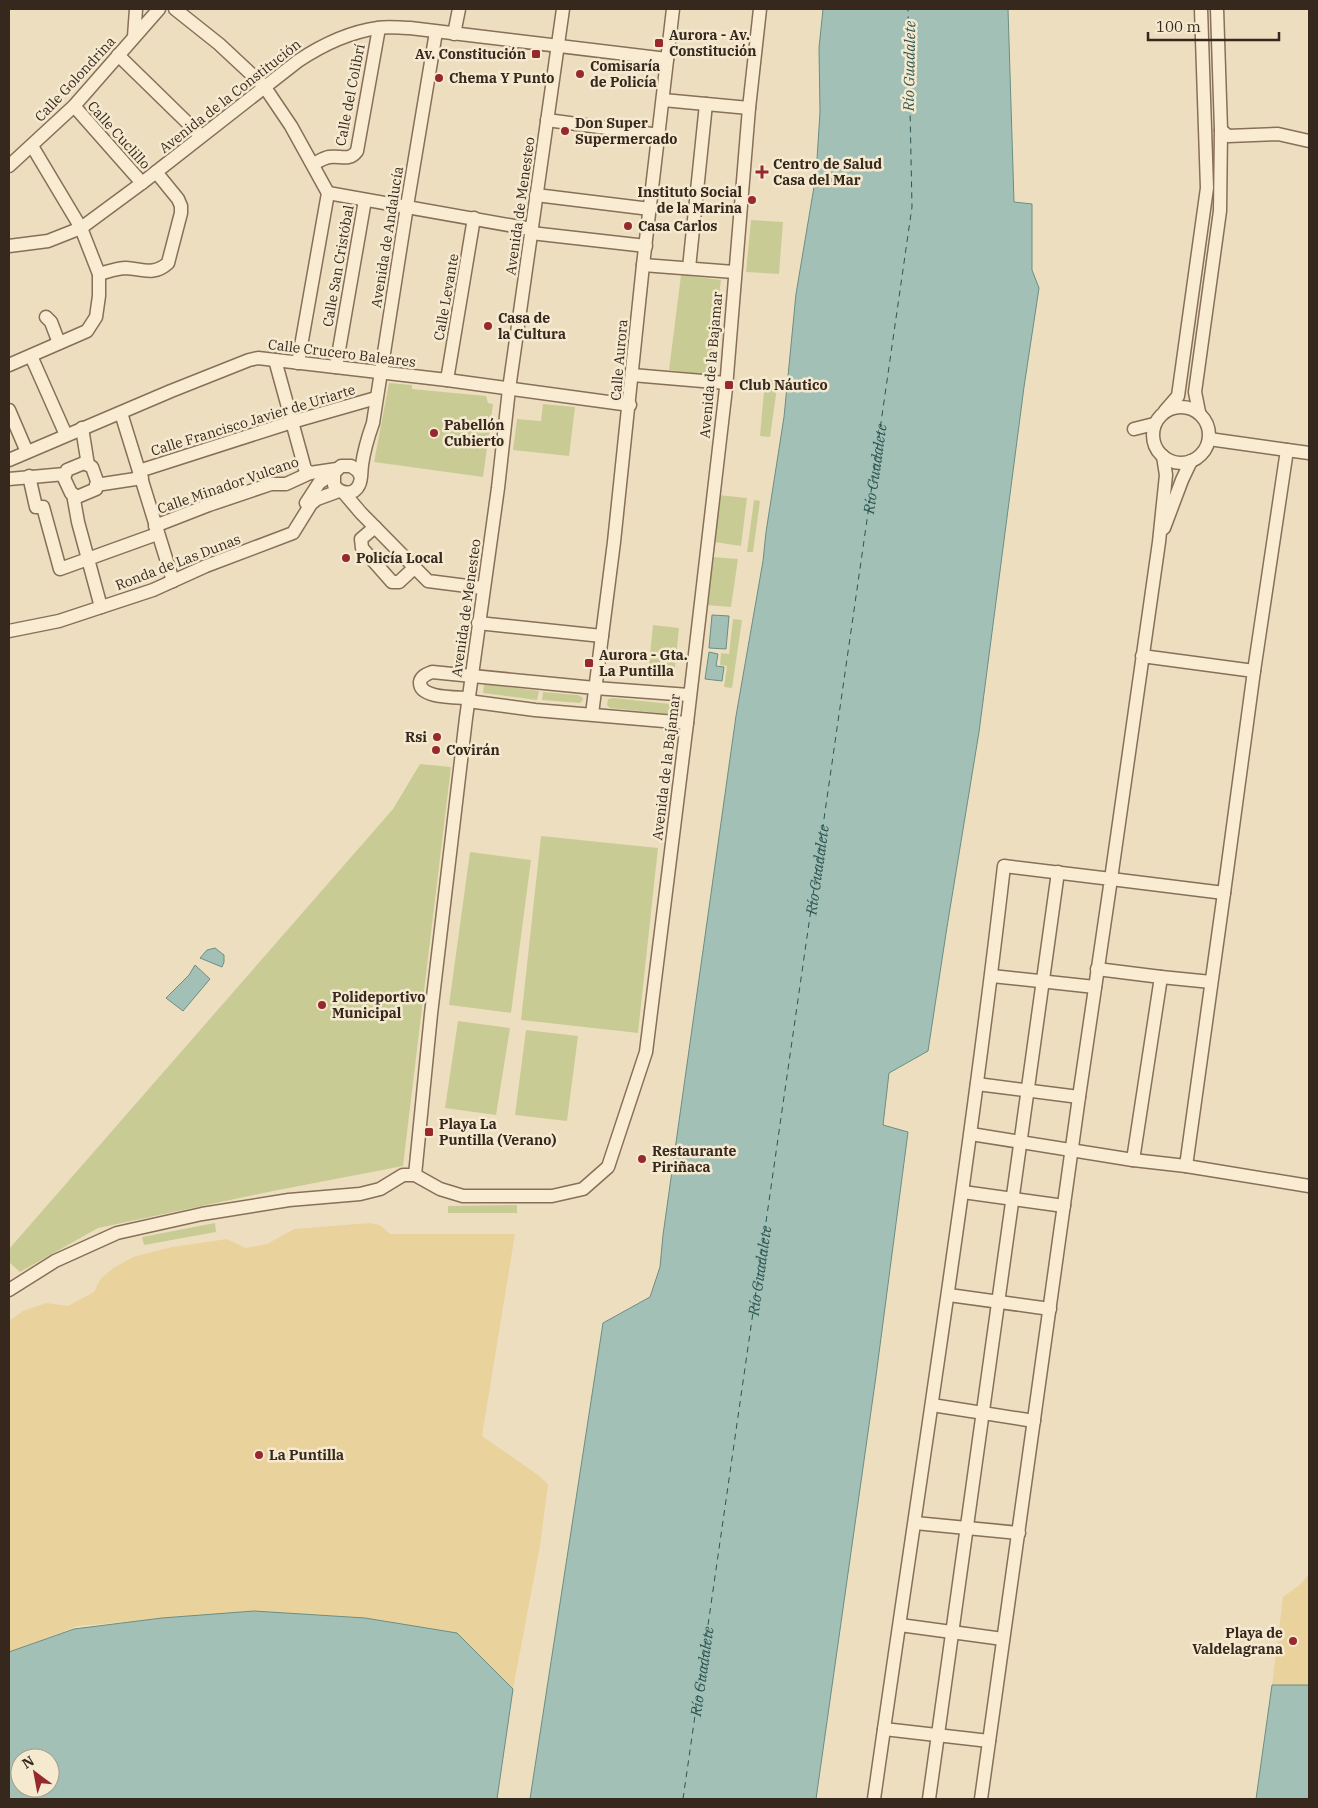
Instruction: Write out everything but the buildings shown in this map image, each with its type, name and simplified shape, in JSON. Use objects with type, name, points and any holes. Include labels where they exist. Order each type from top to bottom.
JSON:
[{"type":"street","points":[[134,37],[136,9]]},
{"type":"street","name":"Calle Golondrina","points":[[9,166],[74,106],[159,9]]},
{"type":"street","points":[[175,9],[219,44],[264,86],[292,126],[328,193],[298,363]]},
{"type":"street","points":[[454,34],[459,9]]},
{"type":"street","name":"Avenida de Menesteo","points":[[415,1175],[430,1014],[471,676],[562,9]]},
{"type":"street","name":"Calle Aurora","points":[[592,714],[616,532],[643,265],[674,9]]},
{"type":"street","name":"Avenida de la Bajamar","points":[[415,1175],[440,1189],[463,1196],[552,1196],[583,1189],[608,1167],[646,1052],[687,723],[726,383],[734,272],[760,9]]},
{"type":"street","points":[[1165,411],[1176,406],[1188,406],[1199,412],[1206,421],[1210,433],[1208,444],[1201,455],[1192,461],[1180,463],[1168,460],[1158,453],[1153,443],[1152,431],[1156,419],[1178,396],[1207,188],[1201,9]]},
{"type":"street","points":[[1204,79],[1209,72],[1214,58],[1212,9]]},
{"type":"street","points":[[1199,412],[1195,392],[1220,211],[1221,130],[1217,9]]},
{"type":"street","name":"Avenida de la Constitución","points":[[9,246],[48,241],[81,228],[142,183],[298,60],[326,43],[354,34],[379,28],[410,28],[667,59]]},
{"type":"street","name":"Calle del Colibrí","points":[[313,164],[334,156],[348,158],[357,151],[379,28]]},
{"type":"street","name":"Avenida de Andalucía","points":[[359,481],[365,447],[373,423],[406,206],[436,32]]},
{"type":"street","points":[[118,55],[201,136]]},
{"type":"street","points":[[1204,79],[1212,85],[1213,91],[1217,191],[1220,211]]},
{"type":"street","points":[[663,100],[749,108]]},
{"type":"street","points":[[689,268],[706,104]]},
{"type":"street","name":"Calle Cuclillo","points":[[74,106],[142,183]]},
{"type":"street","points":[[547,120],[659,135]]},
{"type":"street","points":[[1221,130],[1228,136],[1278,134],[1309,141]]},
{"type":"street","points":[[9,365],[87,331],[96,317],[99,296],[99,274],[81,228],[32,146]]},
{"type":"street","points":[[99,274],[126,268],[148,272],[156,271],[168,263],[181,213],[181,206],[156,172]]},
{"type":"street","points":[[328,193],[474,218],[531,231],[646,246]]},
{"type":"street","points":[[536,195],[650,209]]},
{"type":"street","name":"Calle San Cristóbal","points":[[336,367],[365,200]]},
{"type":"street","name":"Calle Levante","points":[[447,380],[474,218]]},
{"type":"street","points":[[643,265],[734,272]]},
{"type":"street","points":[[46,317],[51,322],[59,343]]},
{"type":"street","points":[[31,356],[66,435]]},
{"type":"street","name":"Calle Crucero Baleares","points":[[9,460],[82,428],[258,358],[447,380],[630,405]]},
{"type":"street","points":[[275,360],[305,469],[310,473]]},
{"type":"street","points":[[632,375],[726,383]]},
{"type":"street","name":"Calle Francisco Javier de Uriarte","points":[[96,486],[140,474],[292,422],[376,398]]},
{"type":"street","points":[[9,410],[27,452]]},
{"type":"street","points":[[120,413],[173,581]]},
{"type":"street","points":[[1153,438],[1134,429],[1154,424]]},
{"type":"street","points":[[82,428],[88,465]]},
{"type":"street","points":[[1209,439],[1309,453]]},
{"type":"street","name":"Avenida de Andalucía","points":[[351,466],[365,447]]},
{"type":"street","points":[[1186,1166],[1254,671],[1287,450]]},
{"type":"street","points":[[981,1799],[1078,1097],[1112,879],[1158,542],[1166,475],[1162,456]]},
{"type":"street","points":[[1158,542],[1182,480],[1192,461]]},
{"type":"street","points":[[72,494],[77,497],[96,489],[97,481],[92,467],[84,463],[67,470],[64,478],[72,494],[101,607]]},
{"type":"street","points":[[293,533],[304,507],[319,483],[341,466],[351,466],[358,471],[359,481],[372,524]]},
{"type":"street","points":[[336,471],[333,481],[342,492],[428,581],[483,588]]},
{"type":"street","name":"Calle Minador Vulcano","points":[[29,476],[36,506],[43,507],[60,569],[88,560],[156,530],[201,507],[271,484],[286,484],[310,473],[336,471]]},
{"type":"street","points":[[9,479],[66,474]]},
{"type":"street","points":[[293,533],[311,504],[317,499],[342,492],[352,492],[359,481]]},
{"type":"street","points":[[372,524],[361,540],[362,548],[392,582],[399,582],[414,568]]},
{"type":"street","name":"Ronda de Las Dunas","points":[[9,631],[59,621],[153,590],[206,566],[293,533]]},
{"type":"street","points":[[478,623],[602,636]]},
{"type":"street","points":[[1142,656],[1254,671]]},
{"type":"street","points":[[687,723],[535,710],[434,695],[423,689],[420,684],[421,678],[432,672],[689,695]]},
{"type":"street","points":[[874,1799],[949,1295],[992,976],[1004,866],[1224,893]]},
{"type":"street","points":[[929,1799],[1058,872]]},
{"type":"street","points":[[1098,969],[1161,978],[1211,982]]},
{"type":"street","points":[[992,976],[1095,987]]},
{"type":"street","points":[[1133,1160],[1161,978]]},
{"type":"street","points":[[977,1084],[1078,1097]]},
{"type":"street","points":[[971,1134],[1309,1186]]},
{"type":"street","points":[[9,1290],[55,1261],[117,1233],[202,1214],[289,1200],[360,1194],[380,1189],[403,1175],[415,1175]]},
{"type":"street","points":[[963,1192],[1064,1206]]},
{"type":"street","points":[[949,1295],[1050,1309]]},
{"type":"street","points":[[932,1405],[1034,1421]]},
{"type":"street","points":[[915,1523],[1018,1533]]},
{"type":"street","points":[[900,1625],[1004,1639]]},
{"type":"street","points":[[884,1729],[989,1741]]},
{"type":"green space","points":[[751,220],[783,222],[779,274],[746,272]]},
{"type":"green space","points":[[681,275],[721,280],[709,375],[669,370]]},
{"type":"green space","points":[[765,380],[778,381],[770,437],[760,436]]},
{"type":"green space","name":"Pabellón Cubierto","points":[[389,383],[412,385],[412,389],[486,396],[488,403],[493,404],[483,477],[374,462]]},
{"type":"green space","points":[[543,404],[575,407],[569,456],[513,450],[517,419],[541,421]]},
{"type":"green space","points":[[718,495],[747,498],[741,546],[714,542]]},
{"type":"green space","points":[[754,500],[760,501],[753,552],[747,552]]},
{"type":"green space","points":[[712,557],[738,559],[731,607],[706,605]]},
{"type":"green space","points":[[733,619],[742,620],[732,688],[724,687],[727,666],[720,665],[721,653],[729,654]]},
{"type":"green space","points":[[653,625],[679,628],[674,678],[648,675]]},
{"type":"green space","points":[[484,684],[539,691],[537,700],[483,693]]},
{"type":"green space","points":[[543,692],[578,695],[583,700],[580,703],[542,700]]},
{"type":"green space","points":[[608,699],[671,704],[676,706],[677,709],[674,713],[669,714],[610,708],[607,705]]},
{"type":"green space","name":"Polideportivo Municipal","points":[[420,764],[451,767],[403,1166],[98,1228],[20,1272],[9,1262],[9,1249],[393,809]]},
{"type":"green space","points":[[541,836],[658,848],[638,1033],[521,1020]]},
{"type":"green space","points":[[470,852],[531,860],[511,1013],[449,1005]]},
{"type":"green space","points":[[458,1021],[510,1028],[496,1115],[445,1108]]},
{"type":"green space","points":[[526,1030],[578,1036],[567,1121],[515,1115]]},
{"type":"green space","points":[[517,1205],[517,1213],[448,1213],[448,1206]]},
{"type":"green space","points":[[215,1223],[216,1232],[144,1245],[142,1237]]},
{"type":"sand","name":"La Puntilla","points":[[370,1223],[380,1225],[390,1234],[515,1234],[482,1436],[548,1484],[540,1546],[513,1689],[457,1633],[365,1618],[254,1611],[78,1626],[9,1652],[9,1321],[23,1311],[46,1303],[68,1306],[94,1292],[101,1278],[115,1267],[133,1257],[172,1247],[227,1239],[246,1248],[267,1244],[294,1229]]},
{"type":"sand","name":"Playa de Valdelagrana","points":[[1309,1574],[1309,1685],[1272,1685],[1283,1597],[1301,1584]]},
{"type":"water","name":"Río Guadalete","points":[[823,9],[1008,9],[1014,202],[1032,204],[1032,270],[1039,288],[1024,387],[979,732],[928,1051],[889,1073],[883,1125],[908,1132],[876,1376],[816,1799],[530,1799],[603,1323],[650,1297],[660,1267],[736,716],[763,561],[784,417],[796,294],[816,175],[820,112],[819,48]]},
{"type":"water","points":[[712,615],[729,616],[726,649],[709,648]]},
{"type":"water","points":[[709,652],[718,654],[716,666],[724,667],[722,681],[705,679]]},
{"type":"water","points":[[215,948],[224,955],[222,967],[200,958],[207,950]]},
{"type":"water","points":[[195,965],[210,979],[183,1011],[166,998],[189,975]]},
{"type":"water","points":[[254,1611],[365,1618],[457,1633],[513,1689],[497,1799],[9,1799],[9,1652],[74,1629],[162,1618]]},
{"type":"water","points":[[1272,1685],[1309,1685],[1309,1799],[1256,1799]]},
{"type":"ferry route","points":[[683,1799],[912,207],[908,9]]},
{"type":"place","name":"Aurora - Av. Constitución","points":[[659,43]]},
{"type":"place","name":"Av. Constitución","points":[[536,54]]},
{"type":"place","name":"Comisaría de Policía","points":[[580,74]]},
{"type":"place","name":"Chema Y Punto","points":[[439,78]]},
{"type":"place","name":"Don Super Supermercado","points":[[565,131]]},
{"type":"place","name":"Centro de Salud Casa del Mar","points":[[762,172]]},
{"type":"place","name":"Instituto Social de la Marina","points":[[752,200]]},
{"type":"place","name":"Casa Carlos","points":[[628,226]]},
{"type":"place","name":"Casa de la Cultura","points":[[488,326]]},
{"type":"place","name":"Club Náutico","points":[[729,385]]},
{"type":"place","name":"Pabellón Cubierto","points":[[434,433]]},
{"type":"place","name":"Policía Local","points":[[346,558]]},
{"type":"place","name":"Aurora - Gta. La Puntilla","points":[[589,663]]},
{"type":"place","name":"Rsi","points":[[437,737]]},
{"type":"place","name":"Covirán","points":[[436,750]]},
{"type":"place","name":"Polideportivo Municipal","points":[[322,1005]]},
{"type":"place","name":"Playa La Puntilla (Verano)","points":[[429,1132]]},
{"type":"place","name":"Restaurante Piriñaca","points":[[642,1159]]},
{"type":"place","name":"La Puntilla","points":[[259,1455]]},
{"type":"place","name":"Playa de Valdelagrana","points":[[1293,1641]]}]
